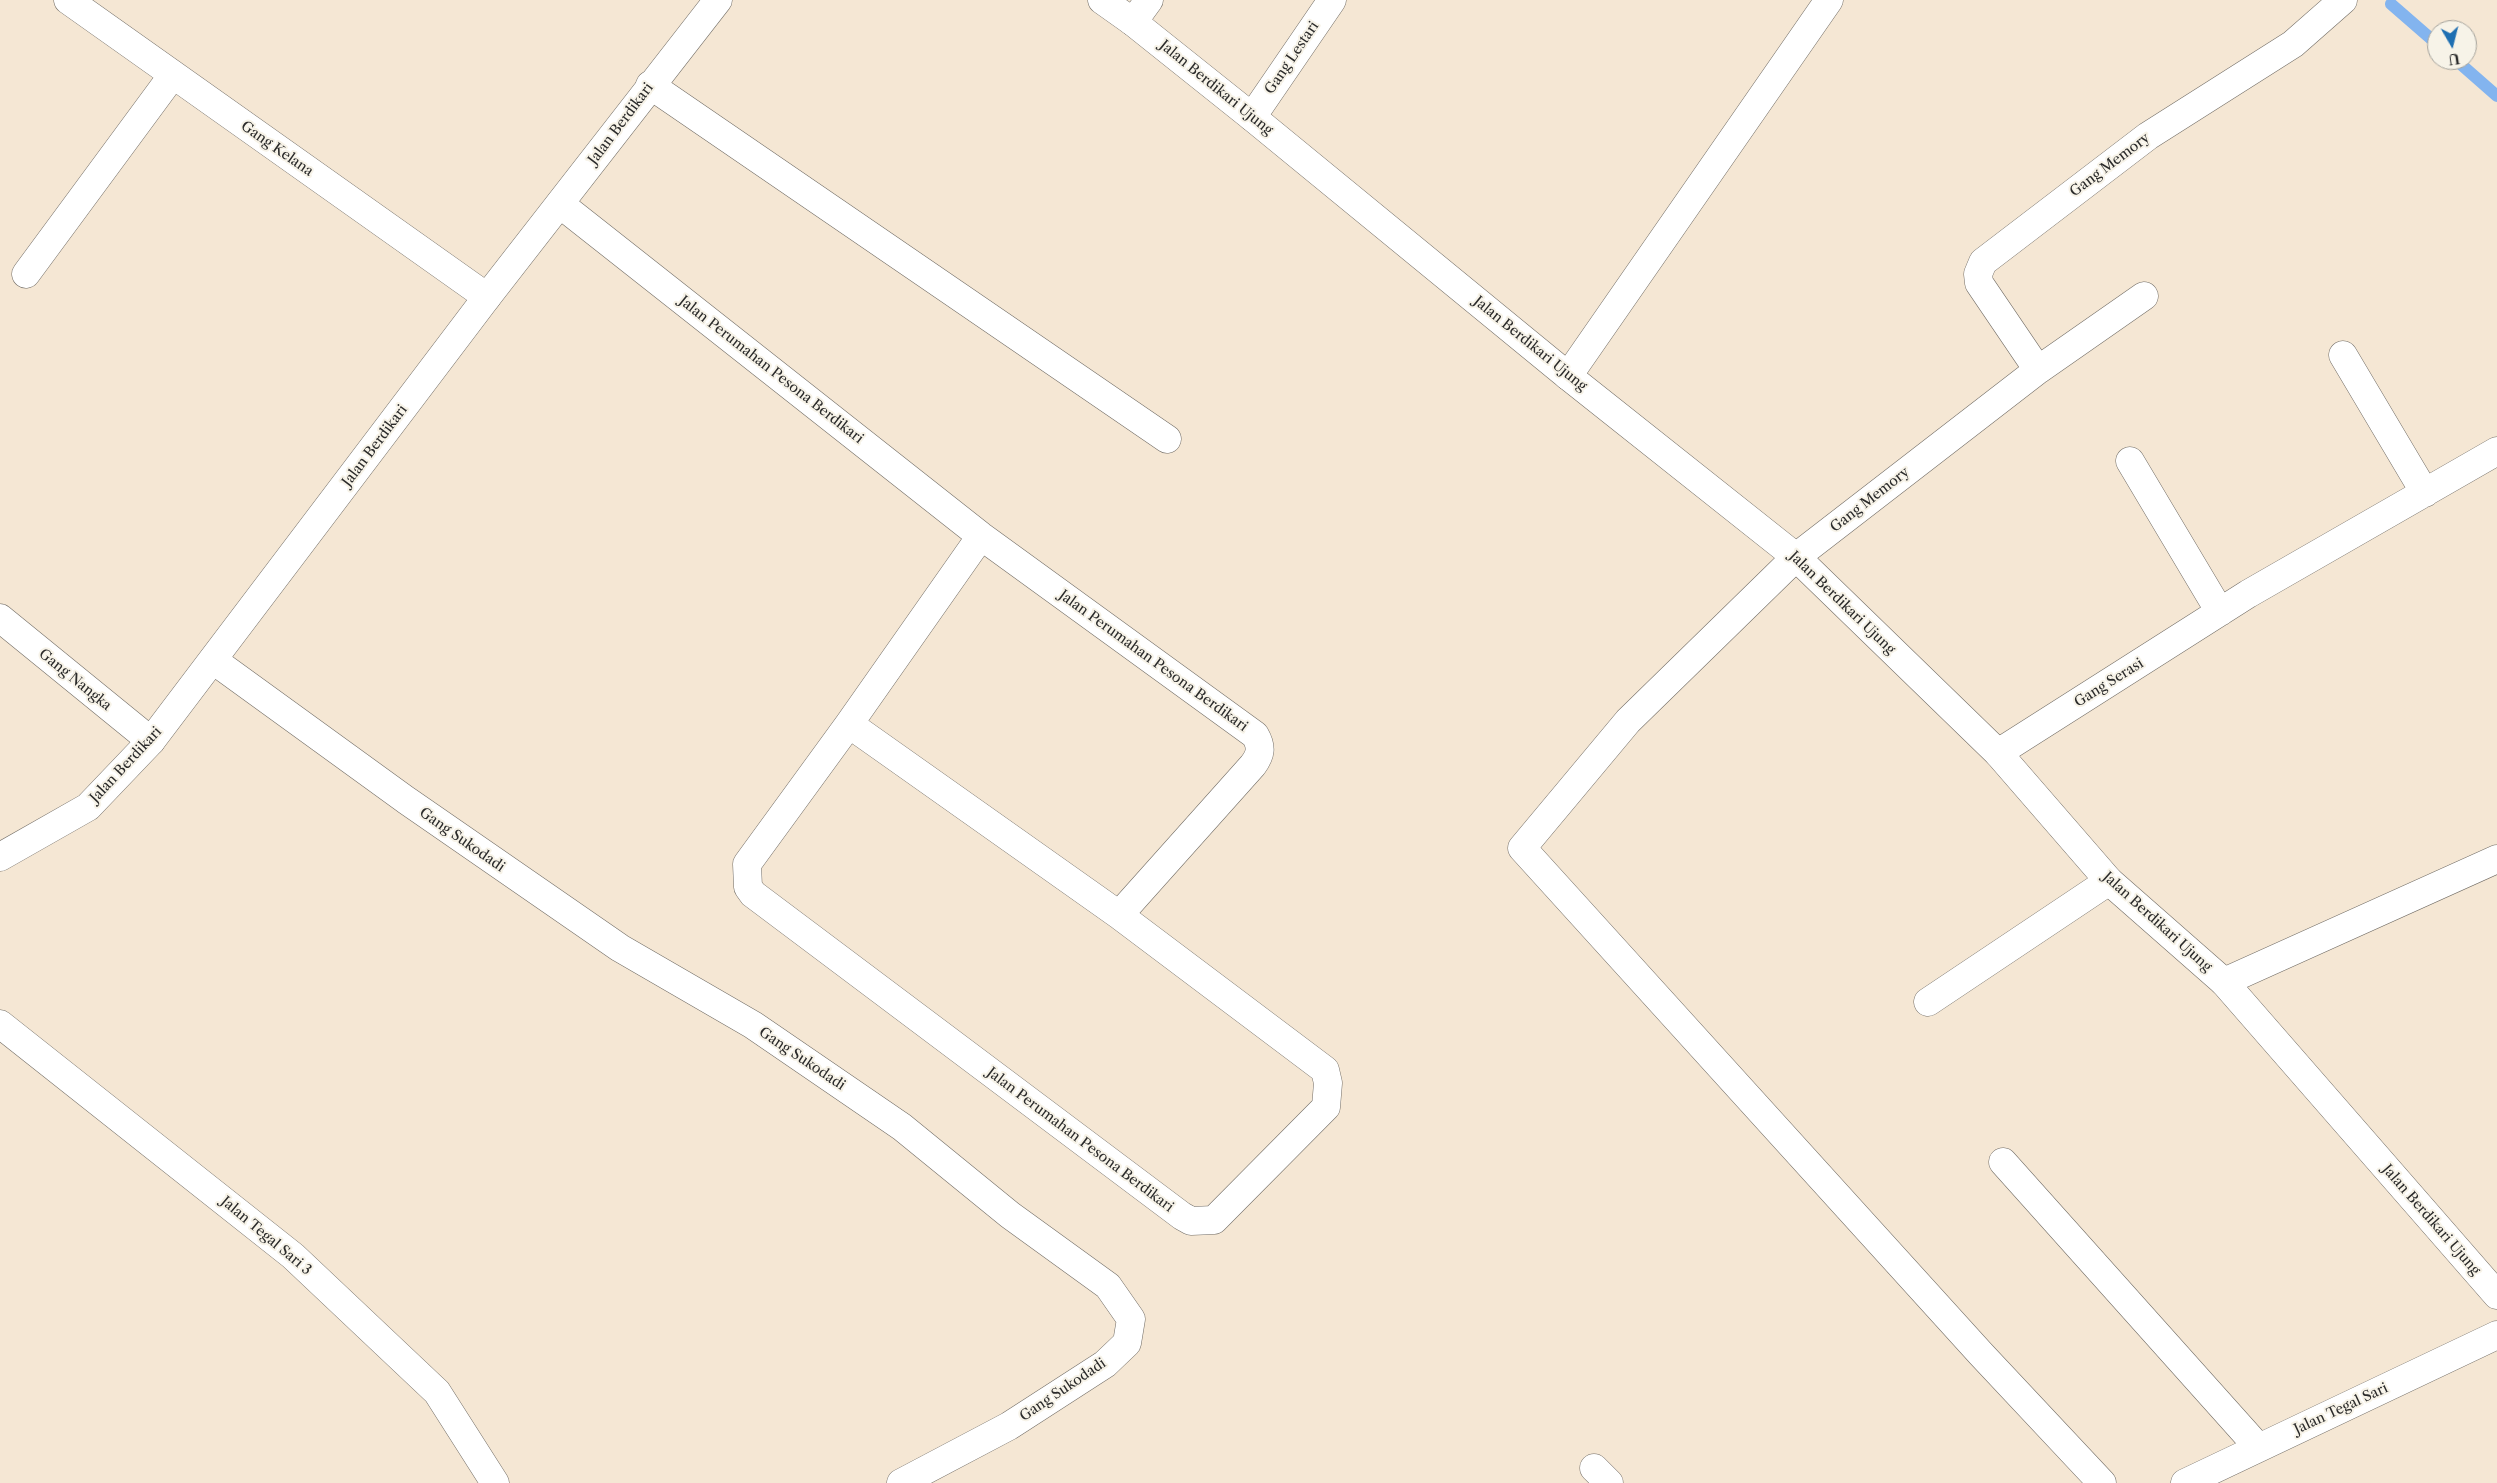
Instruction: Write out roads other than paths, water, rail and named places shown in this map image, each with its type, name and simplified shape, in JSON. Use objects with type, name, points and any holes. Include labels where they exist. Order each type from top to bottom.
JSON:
[{"type":"street","name":"Gang Kelana","points":[[68,0],[172,76],[487,297]]},
{"type":"street","name":"Jalan Berdikari","points":[[0,857],[88,807],[151,742],[487,297],[718,0]]},
{"type":"street","name":"Jalan Berdikari Ujung","points":[[1102,0],[1133,22],[1252,117],[1568,376],[1796,557],[1998,753],[2109,881],[2224,982],[2497,1295]]},
{"type":"street","points":[[1133,22],[1149,0]]},
{"type":"street","name":"Gang Lestari","points":[[1252,117],[1332,0]]},
{"type":"street","points":[[1568,376],[1829,0]]},
{"type":"street","name":"Gang Memory","points":[[2038,370],[1979,283],[1978,274],[1983,262],[2148,136],[2293,44],[2343,0]]},
{"type":"street","points":[[26,274],[172,76]]},
{"type":"street","points":[[650,85],[1167,439]]},
{"type":"street","name":"Jalan Perumahan Pesona Berdikari","points":[[560,204],[981,536],[1255,735],[1260,743],[1261,754],[1253,765],[1118,915]]},
{"type":"street","name":"Gang Memory","points":[[2102,1483],[1522,848],[1628,721],[1796,557],[2038,370],[2144,296]]},
{"type":"street","points":[[2343,355],[2424,493]]},
{"type":"street","name":"Gang Serasi","points":[[1998,753],[2220,612],[2497,451]]},
{"type":"street","points":[[2130,461],[2220,612]]},
{"type":"street","name":"Jalan Perumahan Pesona Berdikari","points":[[849,724],[1118,915],[1325,1070],[1328,1083],[1326,1107],[1214,1220],[1191,1220],[1182,1216],[753,894],[748,887],[747,864],[849,724],[981,536]]},
{"type":"street","name":"Gang Nangka","points":[[0,618],[151,742]]},
{"type":"street","name":"Gang Sukodadi","points":[[213,660],[406,800],[620,948],[753,1025],[902,1127],[1010,1215],[1108,1286],[1131,1319],[1127,1343],[1105,1364],[1009,1426],[901,1483]]},
{"type":"street","points":[[2224,982],[2497,859]]},
{"type":"street","points":[[1928,1002],[2109,881]]},
{"type":"street","name":"Jalan Tegal Sari 3","points":[[0,1024],[293,1256],[437,1392],[495,1483]]},
{"type":"street","points":[[2003,1162],[2258,1447]]},
{"type":"street","name":"Jalan Tegal Sari","points":[[2185,1483],[2497,1335]]},
{"type":"waterway","points":[[2391,4],[2427,35]]},
{"type":"waterway","points":[[2467,70],[2497,96]]}]
